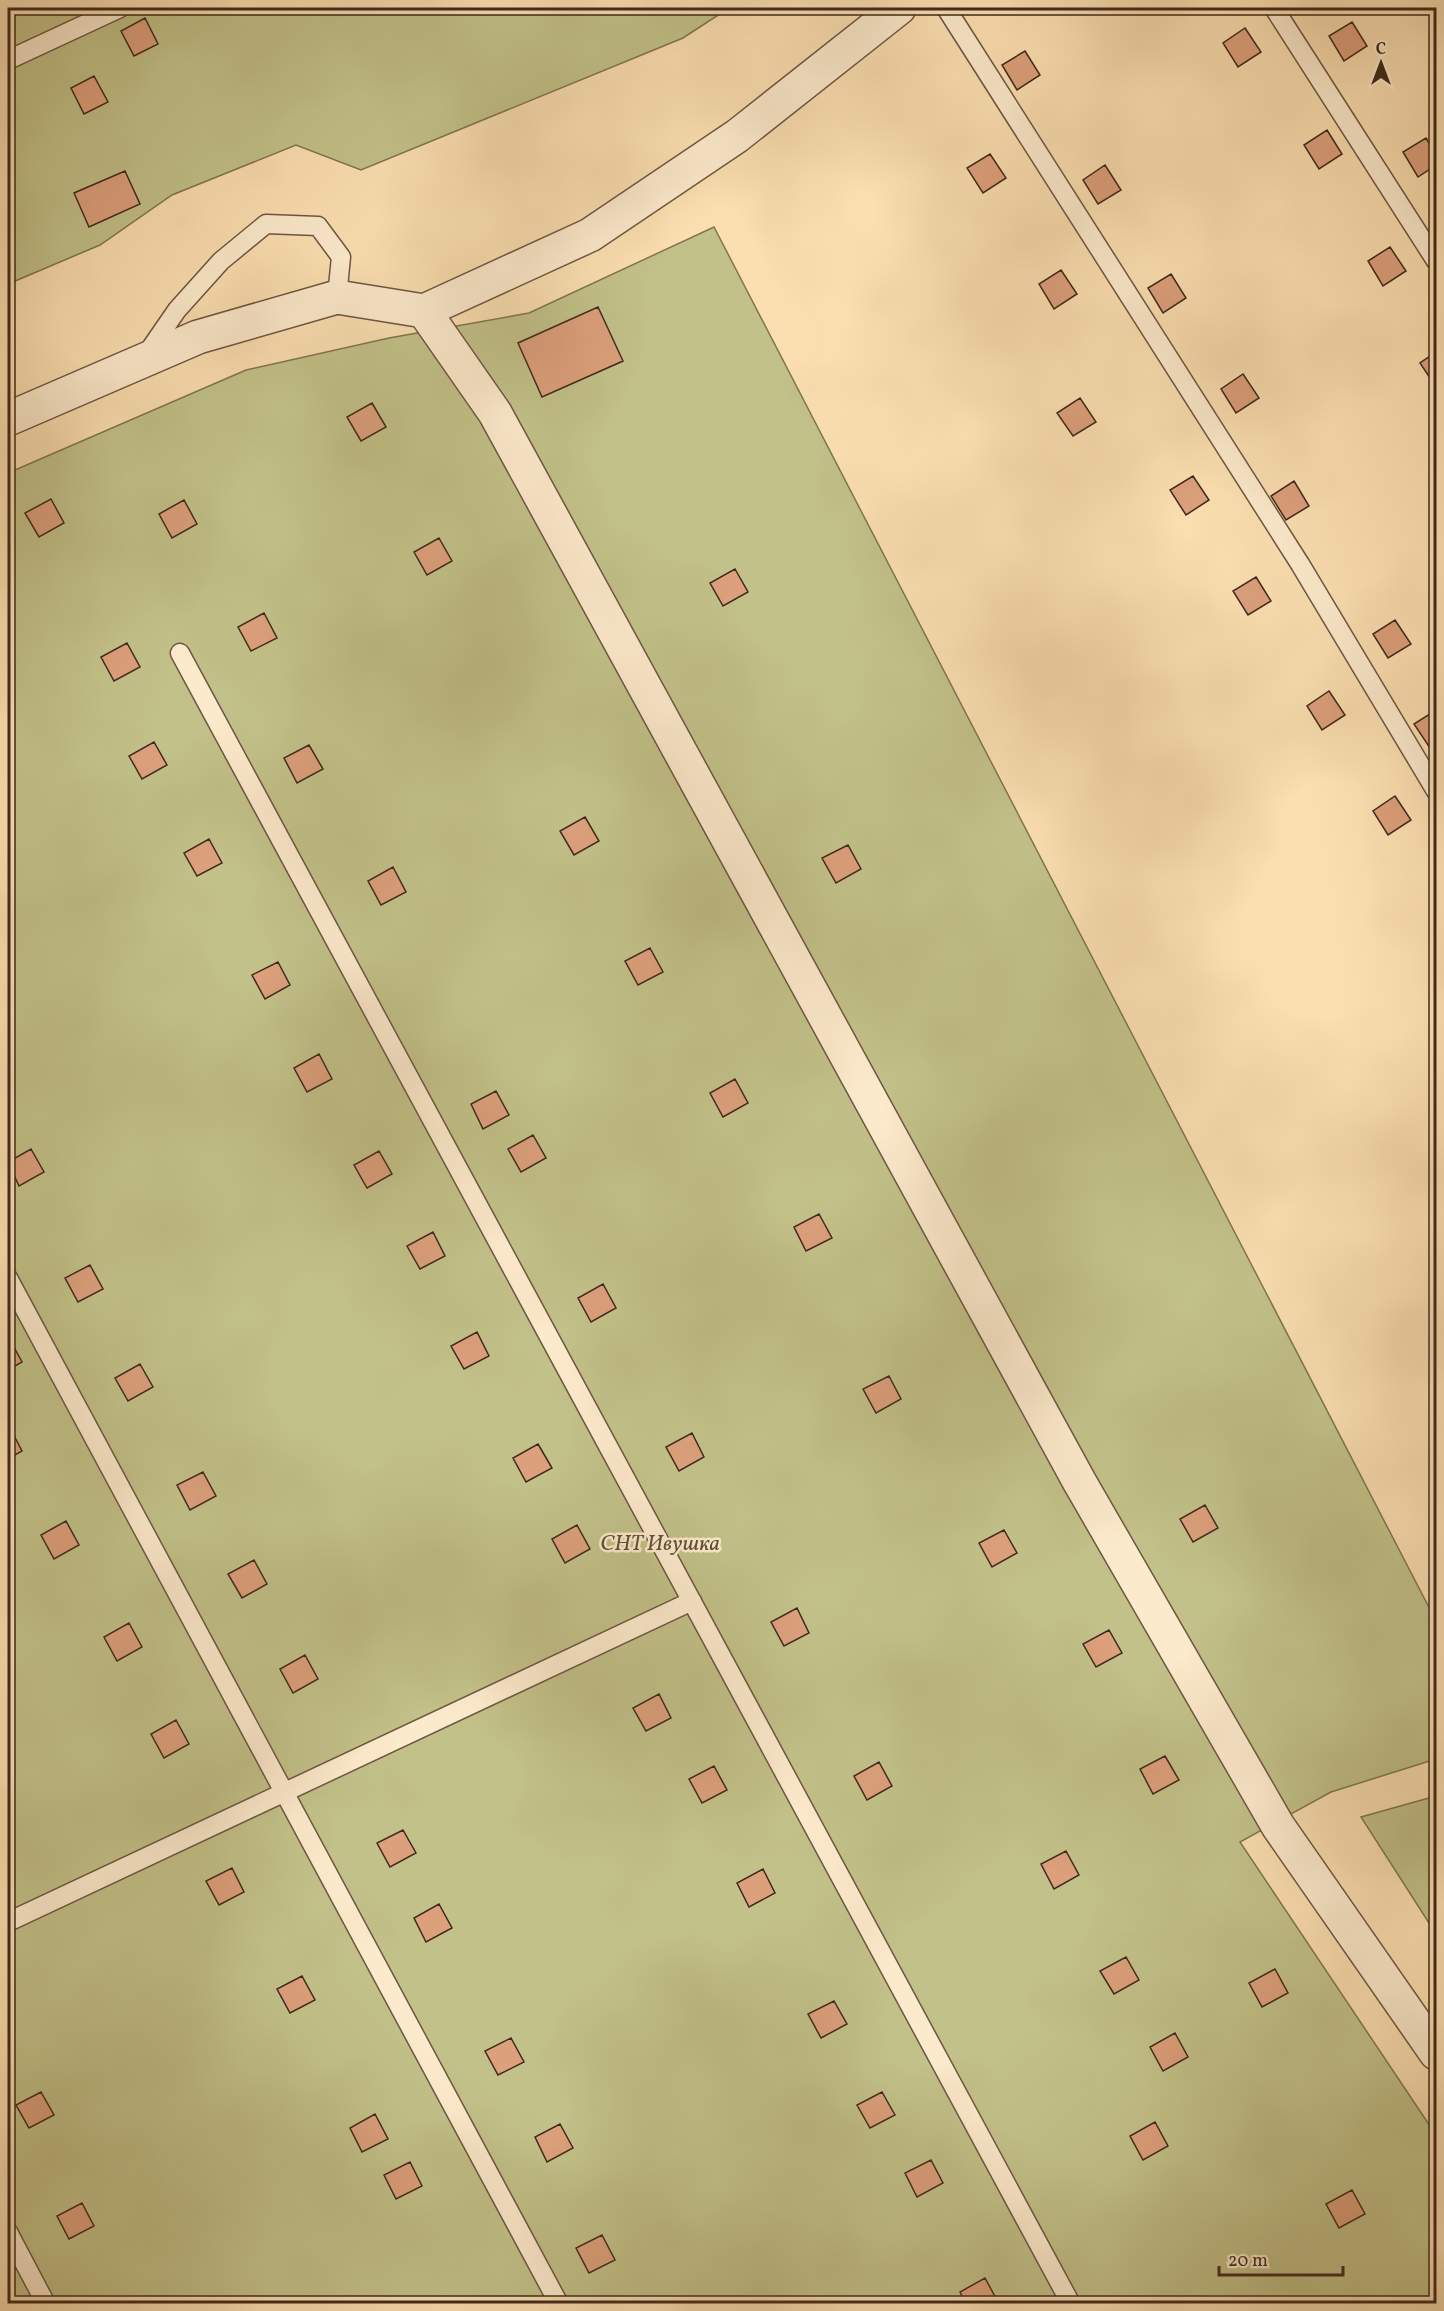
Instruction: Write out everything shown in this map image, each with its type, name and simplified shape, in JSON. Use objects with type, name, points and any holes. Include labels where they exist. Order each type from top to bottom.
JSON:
[{"type":"street","points":[[8,419],[198,337],[337,297],[424,311],[590,235],[737,136],[899,8]]},
{"type":"street","points":[[424,311],[495,413],[1074,1470],[1272,1816],[1437,2053]]},
{"type":"lane","points":[[8,60],[120,8]]},
{"type":"lane","points":[[946,8],[1300,564],[1437,791]]},
{"type":"lane","points":[[1274,8],[1437,261]]},
{"type":"lane","points":[[143,359],[177,310],[220,261],[266,225],[318,226],[341,257],[337,297]]},
{"type":"lane","points":[[180,653],[1071,2304]]},
{"type":"lane","points":[[8,1278],[559,2304]]},
{"type":"lane","points":[[8,1923],[692,1601]]},
{"type":"lane","points":[[8,2232],[46,2304]]},
{"type":"green space","points":[[8,8],[729,8],[683,38],[361,170],[296,145],[172,195],[100,245],[8,284]]},
{"type":"green space","name":"СНТ Ивушка","points":[[714,227],[1436,1621],[1436,1759],[1331,1792],[1240,1842],[1436,2135],[1436,2303],[8,2303],[8,473],[246,370],[389,338],[529,313]]},
{"type":"green space","points":[[1436,1796],[1436,1934],[1361,1817]]},
{"type":"building","points":[[145,18],[158,44],[134,56],[121,31]]},
{"type":"building","points":[[1352,22],[1367,46],[1344,61],[1329,36]]},
{"type":"building","points":[[1245,28],[1261,52],[1238,67],[1223,43]]},
{"type":"building","points":[[1025,51],[1040,75],[1017,90],[1002,65]]},
{"type":"building","points":[[94,76],[108,102],[84,114],[71,88]]},
{"type":"building","points":[[1327,130],[1342,154],[1319,169],[1304,145]]},
{"type":"building","points":[[1426,138],[1436,155],[1436,165],[1418,177],[1403,152]]},
{"type":"building","points":[[990,154],[1006,178],[983,193],[967,168]]},
{"type":"building","points":[[1105,165],[1121,190],[1098,204],[1083,180]]},
{"type":"building","points":[[125,171],[140,204],[89,227],[74,193]]},
{"type":"building","points":[[1390,247],[1406,271],[1383,286],[1368,261]]},
{"type":"building","points":[[1061,270],[1077,294],[1054,309],[1039,284]]},
{"type":"building","points":[[1171,274],[1186,298],[1163,313],[1148,288]]},
{"type":"building","points":[[598,307],[623,361],[542,397],[518,343]]},
{"type":"building","points":[[1436,352],[1436,387],[1420,363]]},
{"type":"building","points":[[1243,374],[1259,398],[1236,413],[1221,389]]},
{"type":"building","points":[[1080,398],[1096,422],[1073,436],[1057,413]]},
{"type":"building","points":[[372,403],[386,427],[361,441],[347,417]]},
{"type":"building","points":[[1193,476],[1209,500],[1186,515],[1170,490]]},
{"type":"building","points":[[1294,481],[1309,506],[1286,520],[1271,496]]},
{"type":"building","points":[[51,499],[64,523],[39,537],[25,513]]},
{"type":"building","points":[[184,500],[197,524],[172,538],[159,514]]},
{"type":"building","points":[[439,538],[452,561],[427,575],[414,552]]},
{"type":"building","points":[[735,569],[748,592],[723,606],[710,583]]},
{"type":"building","points":[[1256,577],[1271,601],[1248,615],[1233,591]]},
{"type":"building","points":[[264,613],[277,638],[251,651],[238,627]]},
{"type":"building","points":[[1395,620],[1411,644],[1388,658],[1373,634]]},
{"type":"building","points":[[127,643],[140,667],[114,681],[101,657]]},
{"type":"building","points":[[1329,691],[1345,715],[1322,730],[1307,706]]},
{"type":"building","points":[[1436,710],[1436,744],[1430,748],[1414,724]]},
{"type":"building","points":[[154,742],[167,765],[142,779],[129,756]]},
{"type":"building","points":[[309,745],[323,769],[297,783],[284,758]]},
{"type":"building","points":[[1395,796],[1411,820],[1388,835],[1373,811]]},
{"type":"building","points":[[585,817],[599,841],[574,855],[560,831]]},
{"type":"building","points":[[209,839],[222,863],[197,876],[184,853]]},
{"type":"building","points":[[848,845],[861,869],[836,883],[822,858]]},
{"type":"building","points":[[393,867],[406,892],[381,905],[368,881]]},
{"type":"building","points":[[650,948],[663,972],[638,985],[625,961]]},
{"type":"building","points":[[278,962],[290,985],[265,999],[252,975]]},
{"type":"building","points":[[319,1054],[332,1079],[307,1092],[294,1068]]},
{"type":"building","points":[[735,1079],[748,1103],[723,1117],[710,1093]]},
{"type":"building","points":[[496,1091],[509,1115],[483,1129],[471,1104]]},
{"type":"building","points":[[533,1135],[546,1158],[521,1172],[508,1149]]},
{"type":"building","points":[[31,1149],[44,1172],[19,1186],[8,1162]]},
{"type":"building","points":[[379,1151],[392,1174],[367,1188],[354,1165]]},
{"type":"building","points":[[819,1214],[832,1238],[806,1251],[794,1227]]},
{"type":"building","points":[[433,1232],[445,1256],[420,1269],[407,1246]]},
{"type":"building","points":[[90,1265],[103,1289],[78,1302],[65,1278]]},
{"type":"building","points":[[603,1284],[616,1308],[591,1322],[578,1298]]},
{"type":"building","points":[[477,1332],[489,1356],[464,1369],[451,1346]]},
{"type":"building","points":[[8,1339],[22,1362],[8,1370]]},
{"type":"building","points":[[140,1364],[153,1387],[128,1401],[115,1378]]},
{"type":"building","points":[[889,1376],[901,1399],[876,1413],[863,1389]]},
{"type":"building","points":[[8,1427],[22,1451],[8,1459]]},
{"type":"building","points":[[692,1433],[704,1457],[679,1471],[666,1447]]},
{"type":"building","points":[[538,1444],[552,1468],[526,1482],[513,1458]]},
{"type":"building","points":[[203,1472],[216,1496],[190,1510],[177,1485]]},
{"type":"building","points":[[1205,1505],[1218,1528],[1193,1542],[1180,1519]]},
{"type":"building","points":[[66,1521],[79,1545],[54,1559],[41,1535]]},
{"type":"building","points":[[577,1525],[590,1549],[565,1563],[552,1539]]},
{"type":"building","points":[[1004,1530],[1017,1553],[992,1567],[979,1543]]},
{"type":"building","points":[[254,1560],[267,1584],[242,1598],[228,1574]]},
{"type":"building","points":[[797,1608],[809,1633],[784,1646],[771,1622]]},
{"type":"building","points":[[129,1623],[142,1647],[117,1661],[104,1637]]},
{"type":"building","points":[[1109,1630],[1122,1653],[1096,1667],[1083,1644]]},
{"type":"building","points":[[305,1655],[318,1679],[293,1693],[280,1669]]},
{"type":"building","points":[[659,1694],[671,1718],[646,1731],[633,1708]]},
{"type":"building","points":[[176,1720],[189,1744],[164,1758],[151,1734]]},
{"type":"building","points":[[1165,1756],[1179,1780],[1153,1794],[1140,1769]]},
{"type":"building","points":[[879,1762],[892,1786],[867,1800],[854,1776]]},
{"type":"building","points":[[714,1766],[727,1790],[702,1803],[689,1779]]},
{"type":"building","points":[[403,1830],[416,1853],[390,1867],[377,1843]]},
{"type":"building","points":[[1066,1851],[1079,1875],[1054,1889],[1041,1864]]},
{"type":"building","points":[[232,1868],[244,1892],[219,1905],[206,1881]]},
{"type":"building","points":[[763,1869],[775,1893],[749,1907],[737,1883]]},
{"type":"building","points":[[439,1904],[452,1928],[426,1942],[414,1918]]},
{"type":"building","points":[[1126,1957],[1139,1980],[1114,1994],[1100,1971]]},
{"type":"building","points":[[1275,1969],[1288,1993],[1262,2007],[1249,1983]]},
{"type":"building","points":[[302,1976],[315,2000],[290,2013],[277,1989]]},
{"type":"building","points":[[834,2001],[847,2024],[821,2038],[808,2014]]},
{"type":"building","points":[[1175,2033],[1188,2057],[1163,2071],[1150,2047]]},
{"type":"building","points":[[511,2038],[524,2062],[498,2075],[485,2051]]},
{"type":"building","points":[[41,2092],[54,2115],[29,2128],[16,2105]]},
{"type":"building","points":[[882,2092],[895,2115],[870,2128],[857,2105]]},
{"type":"building","points":[[375,2114],[388,2139],[362,2152],[350,2128]]},
{"type":"building","points":[[1155,2122],[1168,2146],[1143,2160],[1130,2136]]},
{"type":"building","points":[[560,2124],[573,2148],[547,2162],[535,2137]]},
{"type":"building","points":[[931,2160],[943,2183],[917,2197],[905,2173]]},
{"type":"building","points":[[410,2162],[422,2186],[396,2199],[384,2175]]},
{"type":"building","points":[[1352,2190],[1365,2214],[1339,2228],[1326,2204]]},
{"type":"building","points":[[82,2203],[94,2226],[69,2239],[57,2216]]},
{"type":"building","points":[[602,2235],[615,2260],[589,2273],[576,2248]]},
{"type":"building","points":[[985,2278],[998,2302],[966,2304],[960,2292]]}]
